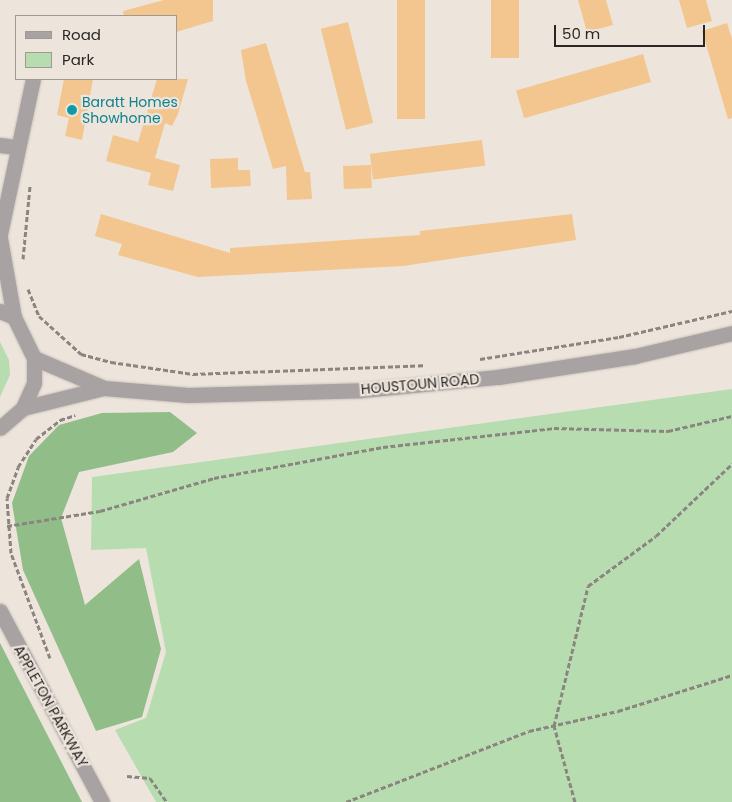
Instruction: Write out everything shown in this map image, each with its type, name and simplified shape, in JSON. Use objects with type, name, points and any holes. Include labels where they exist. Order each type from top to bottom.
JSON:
[{"type":"street","points":[[0,234],[33,80]]},
{"type":"street","points":[[0,145],[17,147]]},
{"type":"street","points":[[0,238],[7,314],[34,358],[34,383],[23,408]]},
{"type":"street","name":"HOUSTOUN ROAD","points":[[34,358],[84,387],[188,395],[362,390],[517,374],[635,356],[732,333]]},
{"type":"street","points":[[0,429],[23,408],[84,387]]},
{"type":"street","name":"APPLETON PARKWAY","points":[[0,611],[102,802]]},
{"type":"path","points":[[23,263],[32,176]]},
{"type":"path","points":[[25,281],[39,316],[87,356],[193,374],[431,364]]},
{"type":"path","points":[[469,361],[619,337],[732,311]]},
{"type":"path","points":[[50,658],[23,590],[7,526],[8,498],[18,467],[36,438],[60,420],[80,414],[87,356]]},
{"type":"path","points":[[7,526],[100,511],[214,478],[382,447],[554,428],[668,432],[732,416]]},
{"type":"path","points":[[575,802],[554,726],[588,586],[656,536],[732,464]]},
{"type":"path","points":[[346,802],[554,726],[711,685],[732,675]]},
{"type":"path","points":[[127,776],[150,778],[167,802]]},
{"type":"green space","points":[[0,342],[9,360],[10,375],[0,397]]},
{"type":"green space","points":[[732,389],[732,802],[156,802],[115,730],[146,718],[166,652],[146,548],[91,550],[92,477]]},
{"type":"green space","points":[[170,412],[197,433],[173,452],[79,472],[61,518],[85,605],[139,559],[161,649],[142,717],[96,731],[23,570],[12,503],[29,456],[59,425],[102,413]]},
{"type":"green space","points":[[0,643],[82,802],[0,802]]},
{"type":"building","points":[[164,0],[213,0],[213,21],[178,31],[178,15],[124,15],[123,11]]},
{"type":"building","points":[[397,0],[425,0],[425,119],[397,119]]},
{"type":"building","points":[[491,0],[519,0],[519,58],[491,58]]},
{"type":"building","points":[[578,0],[606,0],[613,25],[587,32]]},
{"type":"building","points":[[679,0],[706,0],[712,21],[687,28]]},
{"type":"building","points":[[348,22],[373,123],[346,130],[321,29]]},
{"type":"building","points":[[727,23],[732,39],[732,118],[728,119],[702,31]]},
{"type":"building","points":[[266,43],[305,172],[310,172],[312,199],[287,200],[286,166],[273,169],[246,81],[241,50]]},
{"type":"building","points":[[643,54],[651,82],[524,118],[516,90]]},
{"type":"building","points":[[188,79],[178,114],[172,126],[165,123],[155,158],[180,165],[173,191],[148,185],[151,173],[106,161],[113,135],[138,142],[157,80]]},
{"type":"building","points":[[64,80],[93,80],[82,140],[65,136],[69,118],[57,115]]},
{"type":"building","points":[[482,140],[485,166],[373,180],[370,154]]},
{"type":"building","points":[[238,158],[238,170],[250,170],[251,186],[211,188],[210,159]]},
{"type":"building","points":[[371,165],[372,188],[344,189],[343,166]]},
{"type":"building","points":[[101,214],[230,253],[230,248],[420,235],[420,231],[572,214],[576,240],[403,266],[198,277],[118,255],[122,244],[95,236]]},
{"type":"place","name":"Baratt Homes Showhome","points":[[72,110]]}]
